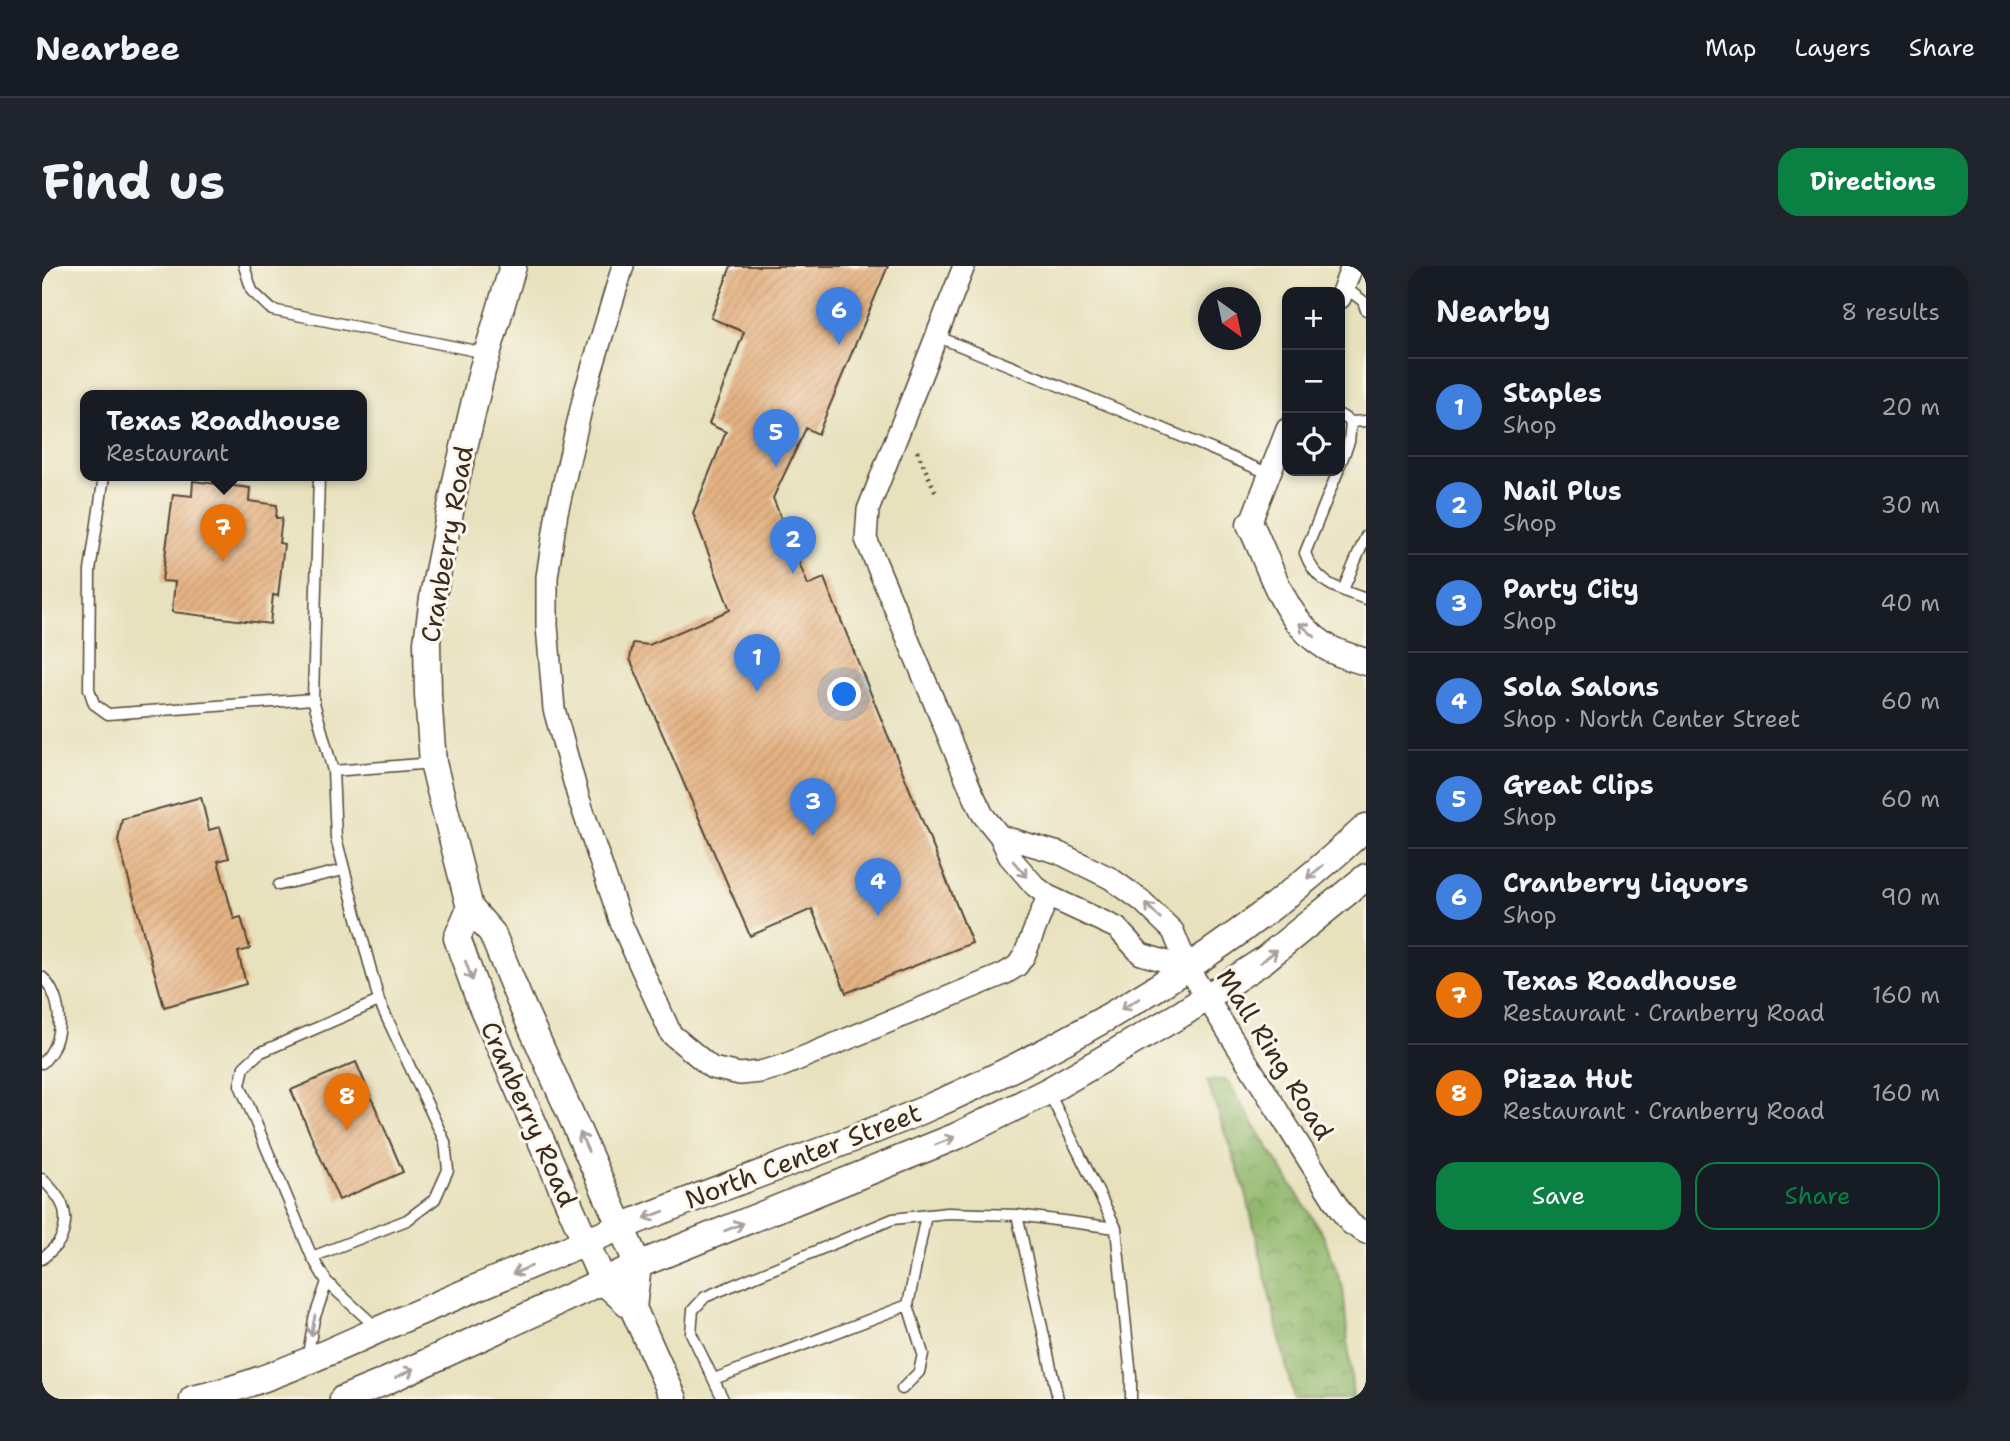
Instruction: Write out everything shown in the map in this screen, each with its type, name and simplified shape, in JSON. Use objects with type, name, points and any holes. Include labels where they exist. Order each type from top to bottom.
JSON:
[{"type":"street","name":"Cranberry Road","points":[[513,266],[486,353],[433,591],[427,642],[433,763],[470,908],[492,933],[638,1265],[634,1308]]},
{"type":"street","points":[[623,266],[585,392],[557,512],[547,577],[547,626],[554,709],[578,796],[621,923],[671,1034],[712,1069],[740,1074],[782,1066],[1004,974],[1024,956],[1048,896]]},
{"type":"street","points":[[964,266],[868,510],[866,540],[971,790],[984,815],[1000,836],[1009,856],[1028,879],[1048,896],[1117,928],[1141,954],[1188,968]]},
{"type":"street","points":[[1344,287],[1352,266]]},
{"type":"street","points":[[1282,442],[1250,524],[1274,582],[1294,619],[1325,646],[1366,662]]},
{"type":"street","name":"North Center Street","points":[[193,1399],[306,1364],[379,1330],[622,1227],[922,1111],[1067,1040],[1188,968],[1273,906],[1366,827]]},
{"type":"street","name":"Mall Ring Road","points":[[1000,836],[1059,853],[1110,878],[1142,901],[1172,931],[1188,968],[1340,1210],[1352,1224],[1366,1233]]},
{"type":"street","name":"North Center Street","points":[[342,1399],[638,1265],[957,1136],[1048,1091],[1094,1066],[1264,960],[1366,877]]},
{"type":"street","name":"Cranberry Road","points":[[470,908],[457,938],[480,1002],[603,1282],[634,1308],[674,1399]]},
{"type":"lane","points":[[244,266],[252,291],[272,310],[486,353]]},
{"type":"lane","points":[[1345,294],[1365,304]]},
{"type":"lane","points":[[936,336],[1270,474]]},
{"type":"lane","points":[[1345,418],[1351,422],[1366,421]]},
{"type":"lane","points":[[1345,452],[1351,422]]},
{"type":"lane","points":[[1336,476],[1306,553],[1311,568],[1321,580],[1366,599]]},
{"type":"lane","points":[[103,481],[90,571],[89,688],[94,704],[108,714],[313,699]]},
{"type":"lane","points":[[312,1257],[407,1220],[435,1199],[447,1170],[446,1142],[379,1001],[336,838],[333,771],[313,699],[319,481]]},
{"type":"lane","points":[[1343,590],[1366,536]]},
{"type":"lane","points":[[333,771],[433,763]]},
{"type":"lane","points":[[279,885],[344,870]]},
{"type":"lane","points":[[42,977],[53,996],[60,1017],[57,1040],[42,1063]]},
{"type":"lane","points":[[379,1001],[259,1054],[244,1068],[240,1085],[312,1257],[327,1282],[379,1330]]},
{"type":"lane","points":[[1048,1091],[1116,1228],[1132,1377],[1131,1399]]},
{"type":"lane","points":[[42,1179],[60,1196],[66,1214],[61,1239],[42,1259]]},
{"type":"lane","points":[[723,1399],[691,1333],[693,1310],[705,1297],[893,1219],[947,1213],[1017,1215],[1116,1228]]},
{"type":"lane","points":[[902,1389],[919,1372],[923,1354],[908,1305],[926,1215]]},
{"type":"lane","points":[[1017,1215],[1058,1399]]},
{"type":"lane","points":[[306,1364],[314,1319],[327,1282]]},
{"type":"lane","points":[[714,1379],[908,1305]]},
{"type":"path","points":[[922,460],[937,495]]},
{"type":"green space","points":[[1226,1080],[1323,1235],[1343,1288],[1353,1399],[1294,1399],[1246,1193],[1207,1081]]},
{"type":"building","points":[[731,266],[888,266],[818,434],[806,428],[773,498],[808,585],[824,578],[972,943],[846,993],[812,909],[750,936],[630,659],[633,643],[649,645],[730,610],[693,513],[726,432],[709,424],[744,332],[711,318]]},
{"type":"building","points":[[193,481],[250,488],[249,501],[277,505],[276,518],[282,518],[279,543],[284,544],[278,596],[273,595],[270,624],[172,612],[175,582],[162,581],[173,494],[192,496]]},
{"type":"building","points":[[201,797],[209,830],[220,827],[229,858],[218,861],[234,919],[241,917],[250,949],[238,952],[246,984],[164,1007],[118,841],[122,819]]},
{"type":"building","points":[[356,1062],[403,1172],[339,1200],[291,1090]]},
{"type":"place","name":"Cranberry Liquors","points":[[839,345]]},
{"type":"place","name":"Great Clips","points":[[776,467]]},
{"type":"place","name":"Texas Roadhouse","points":[[223,562]]},
{"type":"place","name":"Nail Plus","points":[[793,574]]},
{"type":"place","name":"Staples","points":[[757,692]]},
{"type":"place","name":"Party City","points":[[813,836]]},
{"type":"place","name":"Sola Salons","points":[[878,916]]},
{"type":"place","name":"Pizza Hut","points":[[347,1131]]}]
